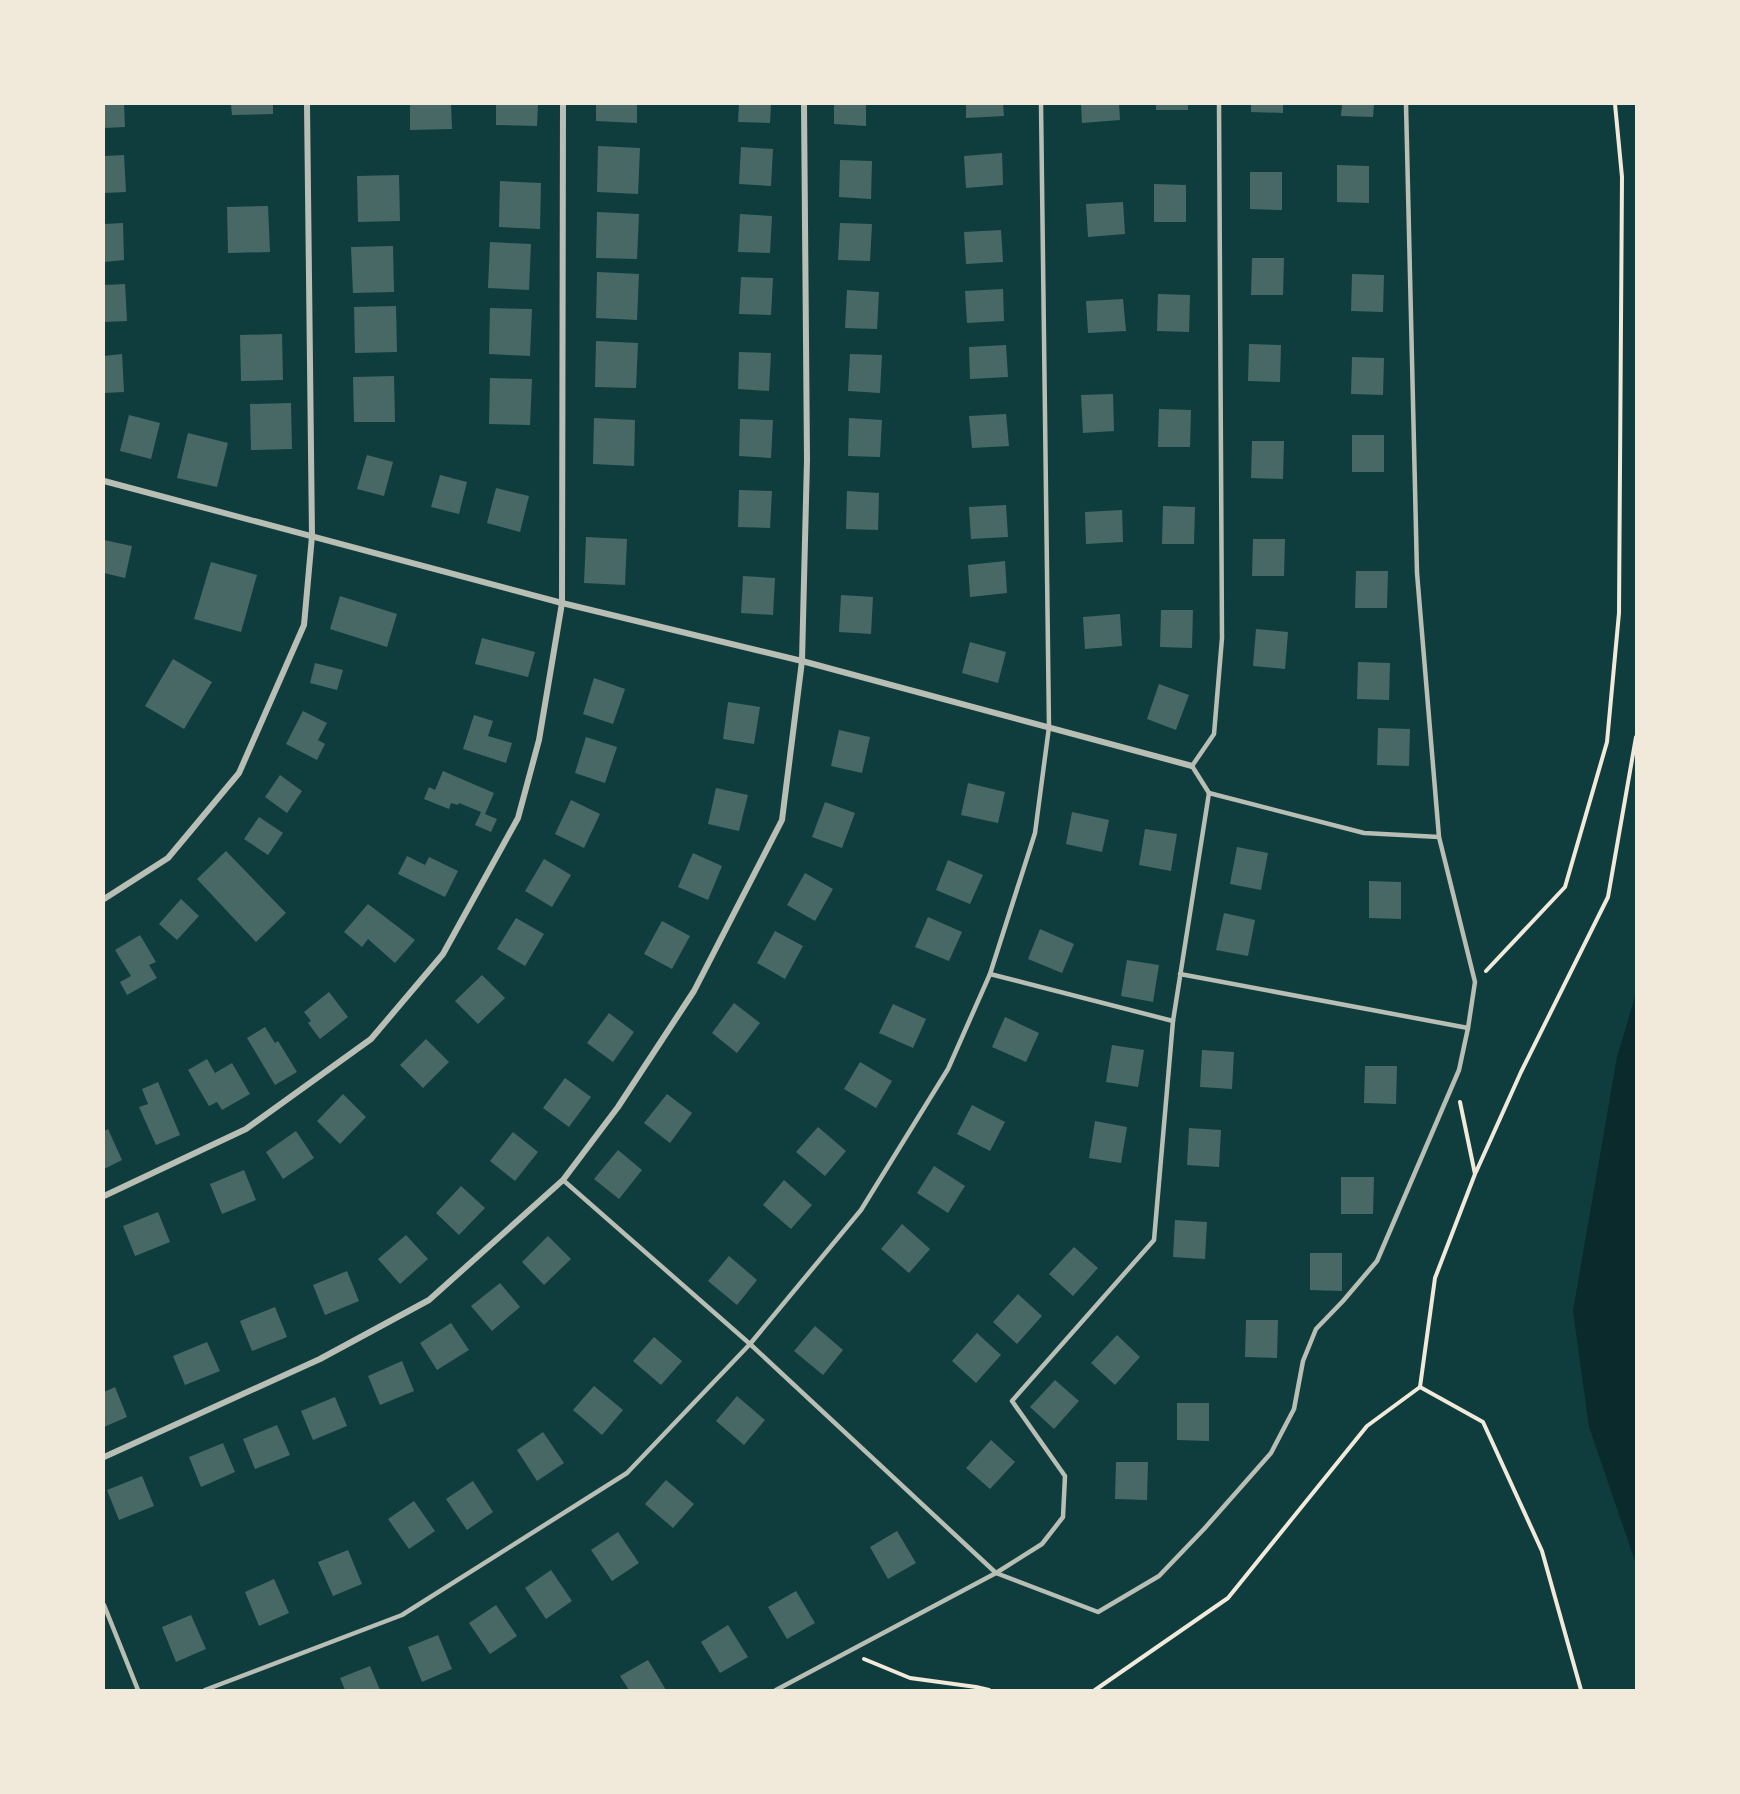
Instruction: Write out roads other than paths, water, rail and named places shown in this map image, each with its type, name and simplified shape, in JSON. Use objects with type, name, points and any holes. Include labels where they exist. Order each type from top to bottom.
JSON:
[{"type":"street","points":[[104,899],[168,858],[239,773],[304,625],[312,536],[307,104]]},
{"type":"street","points":[[104,1196],[246,1128],[371,1040],[443,954],[518,818],[539,740],[562,603],[563,104]]},
{"type":"street","points":[[104,1457],[320,1359],[429,1300],[563,1180],[618,1107],[694,991],[782,820],[802,662],[807,460],[804,104]]},
{"type":"street","points":[[104,481],[562,603],[802,662],[1192,766]]},
{"type":"lane","points":[[205,1690],[402,1616],[627,1473],[750,1344],[861,1210],[948,1069],[990,974],[1035,833],[1049,727],[1041,104]]},
{"type":"lane","points":[[776,1690],[996,1573],[1042,1544],[1063,1517],[1065,1476],[1012,1401],[1154,1240],[1173,1021],[1209,793],[1192,766],[1214,734],[1222,638],[1219,104]]},
{"type":"lane","points":[[563,1180],[750,1344],[996,1573],[1098,1612],[1159,1576],[1271,1453],[1294,1409],[1303,1361],[1316,1329],[1377,1261],[1455,1077],[1468,1028],[1475,982],[1439,837],[1417,573],[1406,104]]},
{"type":"lane","points":[[1209,793],[1364,833],[1439,837]]},
{"type":"lane","points":[[990,974],[1173,1021]]},
{"type":"lane","points":[[1180,974],[1468,1028]]},
{"type":"lane","points":[[104,1605],[138,1690]]},
{"type":"water","points":[[1636,993],[1636,1564],[1589,1427],[1573,1311],[1617,1057]]}]
